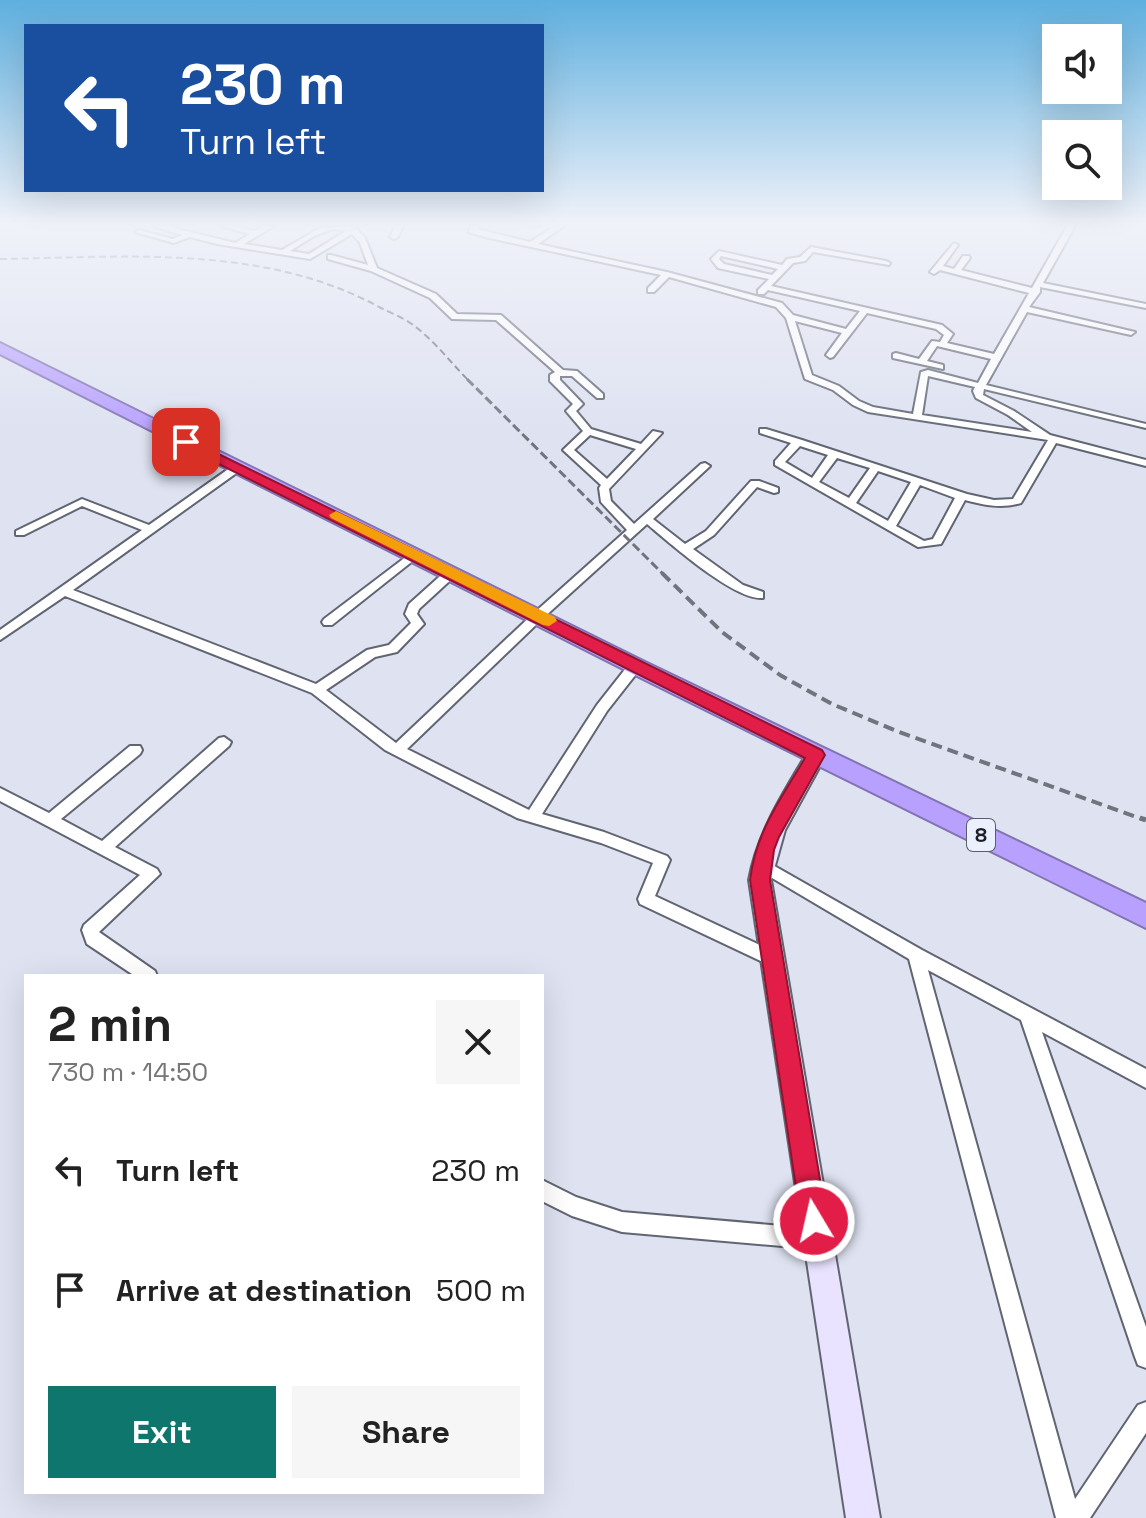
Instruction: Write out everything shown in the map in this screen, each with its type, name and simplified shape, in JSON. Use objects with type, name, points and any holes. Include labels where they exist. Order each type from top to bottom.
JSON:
[{"type":"highway","name":"8","points":[[0,348],[635,666],[1146,916]]},
{"type":"main road","points":[[816,755],[770,835],[760,880],[863,1518]]},
{"type":"street","points":[[434,297],[455,317],[498,317],[561,373]]},
{"type":"street","points":[[755,297],[784,308],[790,317],[808,377],[836,388],[871,410],[1049,439],[1146,463]]},
{"type":"street","points":[[799,297],[944,329],[949,334],[942,345]]},
{"type":"street","points":[[1033,297],[982,385],[979,396],[1049,439]]},
{"type":"street","points":[[1091,297],[1146,306]]},
{"type":"street","points":[[1026,309],[1131,332]]},
{"type":"street","points":[[830,355],[865,310]]},
{"type":"street","points":[[790,317],[848,332]]},
{"type":"street","points":[[921,362],[933,344],[998,358]]},
{"type":"street","points":[[896,356],[940,367]]},
{"type":"street","points":[[600,396],[574,373],[561,373],[554,377],[578,404],[571,411],[588,431],[642,448]]},
{"type":"street","points":[[917,417],[924,374],[982,385],[1143,426]]},
{"type":"street","points":[[588,431],[568,451],[607,484]]},
{"type":"street","points":[[763,431],[962,495],[1003,505],[1017,501],[1049,439]]},
{"type":"street","points":[[635,531],[606,502],[603,494],[607,484],[657,433]]},
{"type":"street","points":[[798,442],[779,463],[922,545],[934,545],[962,495]]},
{"type":"street","points":[[814,482],[834,454]]},
{"type":"street","points":[[397,750],[538,616],[705,466]]},
{"type":"street","points":[[0,636],[238,467]]},
{"type":"street","points":[[851,503],[876,467]]},
{"type":"street","points":[[890,527],[917,481]]},
{"type":"street","points":[[685,549],[716,527],[755,483],[774,490]]},
{"type":"street","points":[[20,533],[82,502],[149,529]]},
{"type":"street","points":[[648,520],[739,588],[759,595]]},
{"type":"street","points":[[328,622],[415,554]]},
{"type":"street","points":[[317,690],[371,653],[398,647],[418,624],[411,614],[413,607],[452,572]]},
{"type":"street","points":[[62,590],[317,690],[397,750],[532,817],[604,838],[662,860],[646,899],[771,958]]},
{"type":"street","points":[[532,817],[602,708],[635,666]]},
{"type":"street","points":[[104,848],[224,742]]},
{"type":"street","points":[[50,820],[135,750]]},
{"type":"street","points":[[0,794],[152,874],[93,926],[91,935],[146,974]]},
{"type":"street","points":[[762,865],[916,955],[1146,1079]]},
{"type":"street","points":[[916,955],[1068,1518]]},
{"type":"street","points":[[1028,1016],[1146,1357]]},
{"type":"street","points":[[544,1191],[572,1206],[622,1222],[817,1239]]},
{"type":"street","points":[[1076,1518],[1146,1413]]},
{"type":"railway","points":[[358,297],[406,320],[421,331],[469,381]]},
{"type":"railway","points":[[469,381],[664,575]]},
{"type":"railway","points":[[662,573],[722,632],[780,675],[832,704],[899,732],[1145,820]]},
{"type":"railway","points":[[1140,818],[1146,820]]},
{"type":"slow traffic","points":[[336,515],[549,621]]},
{"type":"route","points":[[186,442],[816,755],[770,835],[764,850],[760,880],[814,1221]]}]
